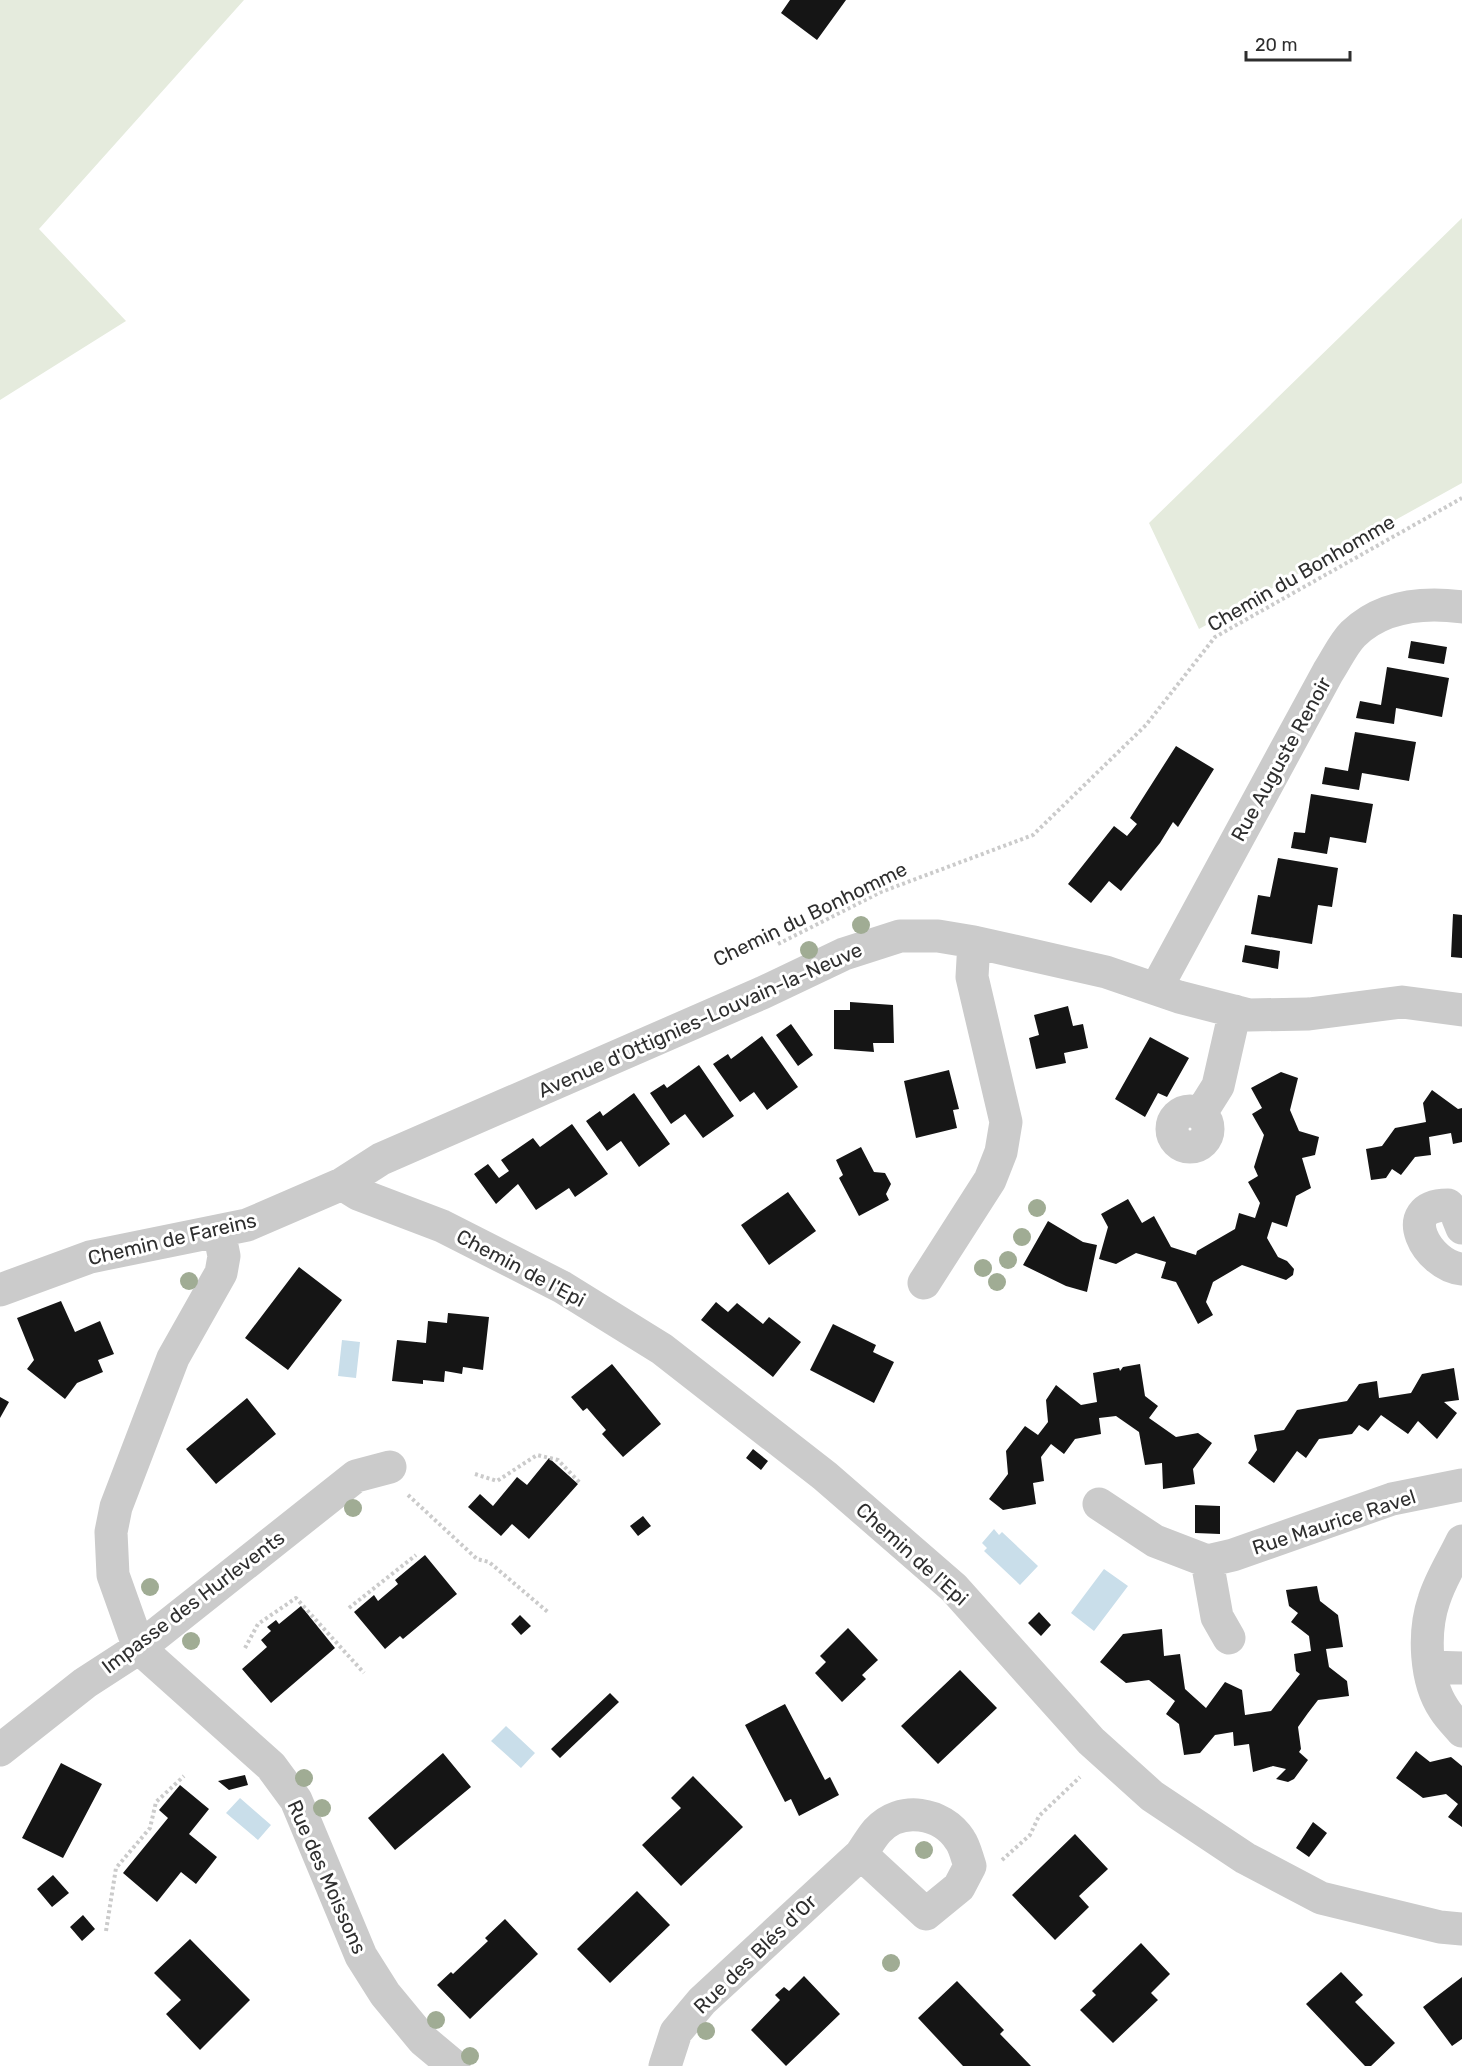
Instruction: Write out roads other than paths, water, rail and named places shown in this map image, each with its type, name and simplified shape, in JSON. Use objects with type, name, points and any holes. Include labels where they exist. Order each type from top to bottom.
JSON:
[{"type":"street","name":"Rue Auguste Renoir","points":[[1156,989],[1328,672],[1352,635],[1375,617],[1400,608],[1435,604],[1462,607]]},
{"type":"street","name":"Avenue d'Ottignies-Louvain-la-Neuve","points":[[342,1184],[381,1160],[762,993],[844,954],[900,936],[938,936],[974,942],[1106,972],[1156,989],[1249,1015],[1309,1014],[1402,1002],[1462,1010]]},
{"type":"street","points":[[924,1283],[990,1180],[1001,1152],[1006,1122],[972,976],[974,942]]},
{"type":"street","points":[[1201,1113],[1218,1086],[1234,1011]]},
{"type":"street","name":"Chemin de Fareins","points":[[0,1290],[90,1257],[247,1225],[342,1184]]},
{"type":"street","name":"Chemin de l'Epi","points":[[342,1184],[358,1194],[442,1226],[562,1287],[662,1349],[825,1476],[954,1588],[1105,1753],[1152,1796],[1245,1858],[1322,1898],[1440,1927],[1462,1929]]},
{"type":"street","points":[[1462,1228],[1456,1213],[1448,1205],[1434,1205],[1422,1214],[1418,1227],[1424,1243],[1436,1257],[1455,1269],[1462,1269]]},
{"type":"street","points":[[139,1648],[113,1575],[111,1532],[116,1507],[173,1358],[221,1274],[224,1256],[219,1231]]},
{"type":"street","name":"Impasse des Hurlevents","points":[[0,1749],[85,1683],[139,1648],[356,1476],[390,1467]]},
{"type":"street","name":"Rue Maurice Ravel","points":[[1207,1560],[1233,1555],[1392,1499],[1462,1485]]},
{"type":"street","points":[[1099,1504],[1155,1540],[1207,1560],[1217,1617],[1229,1638]]},
{"type":"street","points":[[1462,1541],[1434,1600],[1428,1627],[1446,1668],[1434,1686],[1443,1708],[1462,1731]]},
{"type":"street","name":"Rue des Moissons","points":[[139,1648],[271,1766],[296,1800],[361,1956],[385,1994],[417,2032],[454,2066]]},
{"type":"street","name":"Rue des Blés d'Or","points":[[665,2066],[676,2032],[702,2001],[861,1854]]},
{"type":"water","points":[[342,1340],[360,1342],[356,1378],[338,1376]]},
{"type":"water","points":[[994,1529],[999,1535],[1002,1532],[1038,1566],[1020,1585],[984,1551],[987,1548],[982,1543]]},
{"type":"water","points":[[1104,1569],[1128,1586],[1094,1631],[1071,1613]]},
{"type":"water","points":[[506,1726],[535,1753],[521,1768],[491,1741]]},
{"type":"water","points":[[240,1798],[271,1825],[258,1840],[226,1813]]}]
